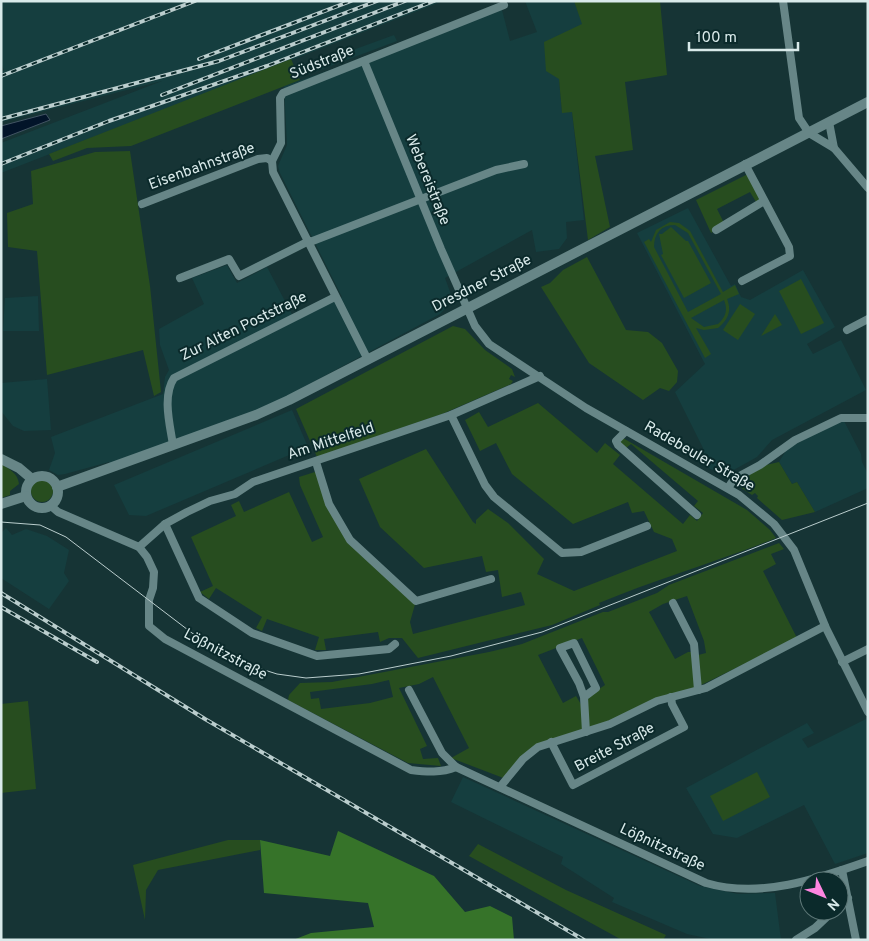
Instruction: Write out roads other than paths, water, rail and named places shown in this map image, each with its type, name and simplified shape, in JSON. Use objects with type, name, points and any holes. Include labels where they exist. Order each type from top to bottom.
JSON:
[{"type":"main road","name":"Dresdner Straße","points":[[57,487],[256,415],[468,309],[868,102]]},
{"type":"main road","points":[[1,459],[19,468],[32,479]]},
{"type":"main road","points":[[47,477],[57,487],[57,497],[50,505],[36,507],[26,496],[26,487],[32,479],[47,477]]},
{"type":"main road","points":[[1,504],[26,496]]},
{"type":"street","points":[[783,1],[799,118],[809,133],[834,148],[868,188]]},
{"type":"street","name":"Südstraße","points":[[272,161],[281,143],[279,104],[283,93],[504,5]]},
{"type":"street","name":"Webereistraße","points":[[364,61],[419,198],[468,309]]},
{"type":"street","points":[[829,122],[834,148]]},
{"type":"street","name":"Eisenbahnstraße","points":[[142,204],[258,159],[267,158],[272,161]]},
{"type":"street","points":[[272,161],[274,172],[368,360]]},
{"type":"street","points":[[180,278],[229,258],[239,276],[309,242],[419,198],[496,170],[524,164]]},
{"type":"street","points":[[742,281],[790,256],[790,247],[745,164]]},
{"type":"street","points":[[716,230],[764,201]]},
{"type":"street","name":"Zur Alten Poststraße","points":[[172,445],[168,399],[169,386],[174,378],[335,297]]},
{"type":"street","name":"Radebeuler Straße","points":[[468,309],[475,326],[488,344],[497,352],[540,376],[586,408],[728,488],[761,511],[780,530],[794,550],[825,626],[868,712]]},
{"type":"street","points":[[847,330],[868,319]]},
{"type":"street","name":"Am Mittelfeld","points":[[139,547],[165,524],[210,501],[235,494],[253,482],[451,415],[540,376]]},
{"type":"street","points":[[451,415],[485,485],[494,497],[562,553],[582,552],[647,526]]},
{"type":"street","points":[[728,488],[734,479],[760,465],[795,440],[842,418],[868,418]]},
{"type":"street","points":[[626,431],[616,441],[618,445],[697,515]]},
{"type":"street","points":[[316,462],[328,504],[350,540],[416,601],[491,579]]},
{"type":"street","points":[[50,505],[58,512],[139,547]]},
{"type":"street","points":[[165,524],[198,598],[252,633],[317,656],[389,649],[396,644]]},
{"type":"street","name":"Lößnitzstraße","points":[[139,547],[147,557],[154,572],[153,588],[149,600],[149,626],[165,639],[411,770],[427,772],[448,770],[456,767]]},
{"type":"street","points":[[673,603],[694,644],[698,690]]},
{"type":"street","name":"Breite Straße","points":[[500,786],[523,759],[538,748],[551,742],[586,732],[671,697],[698,690],[825,626]]},
{"type":"street","name":"Breite Straße","points":[[584,697],[596,688],[574,643],[560,648],[579,683],[584,697],[586,732]]},
{"type":"street","points":[[842,662],[868,649]]},
{"type":"street","name":"Lößnitzstraße","points":[[409,690],[442,753],[456,767],[709,884],[731,889],[771,888],[842,870],[868,861]]},
{"type":"street","name":"Breite Straße","points":[[551,742],[573,785],[684,727],[672,704],[671,697]]},
{"type":"street","points":[[849,903],[856,940]]},
{"type":"street","points":[[796,940],[816,928],[823,921]]},
{"type":"tram line","points":[[1,522],[40,525],[66,537],[192,633],[236,661],[277,674],[306,678],[359,674],[451,656],[542,632],[868,503]]},
{"type":"railway","points":[[1,76],[195,1]]},
{"type":"railway","points":[[199,59],[351,1]]},
{"type":"railway","points":[[1,119],[219,61],[377,1]]},
{"type":"railway","points":[[162,95],[405,1]]},
{"type":"railway","points":[[1,164],[109,121],[267,66],[434,1]]},
{"type":"railway","points":[[1,593],[205,719],[584,940]]},
{"type":"railway","points":[[1,607],[97,662]]}]
